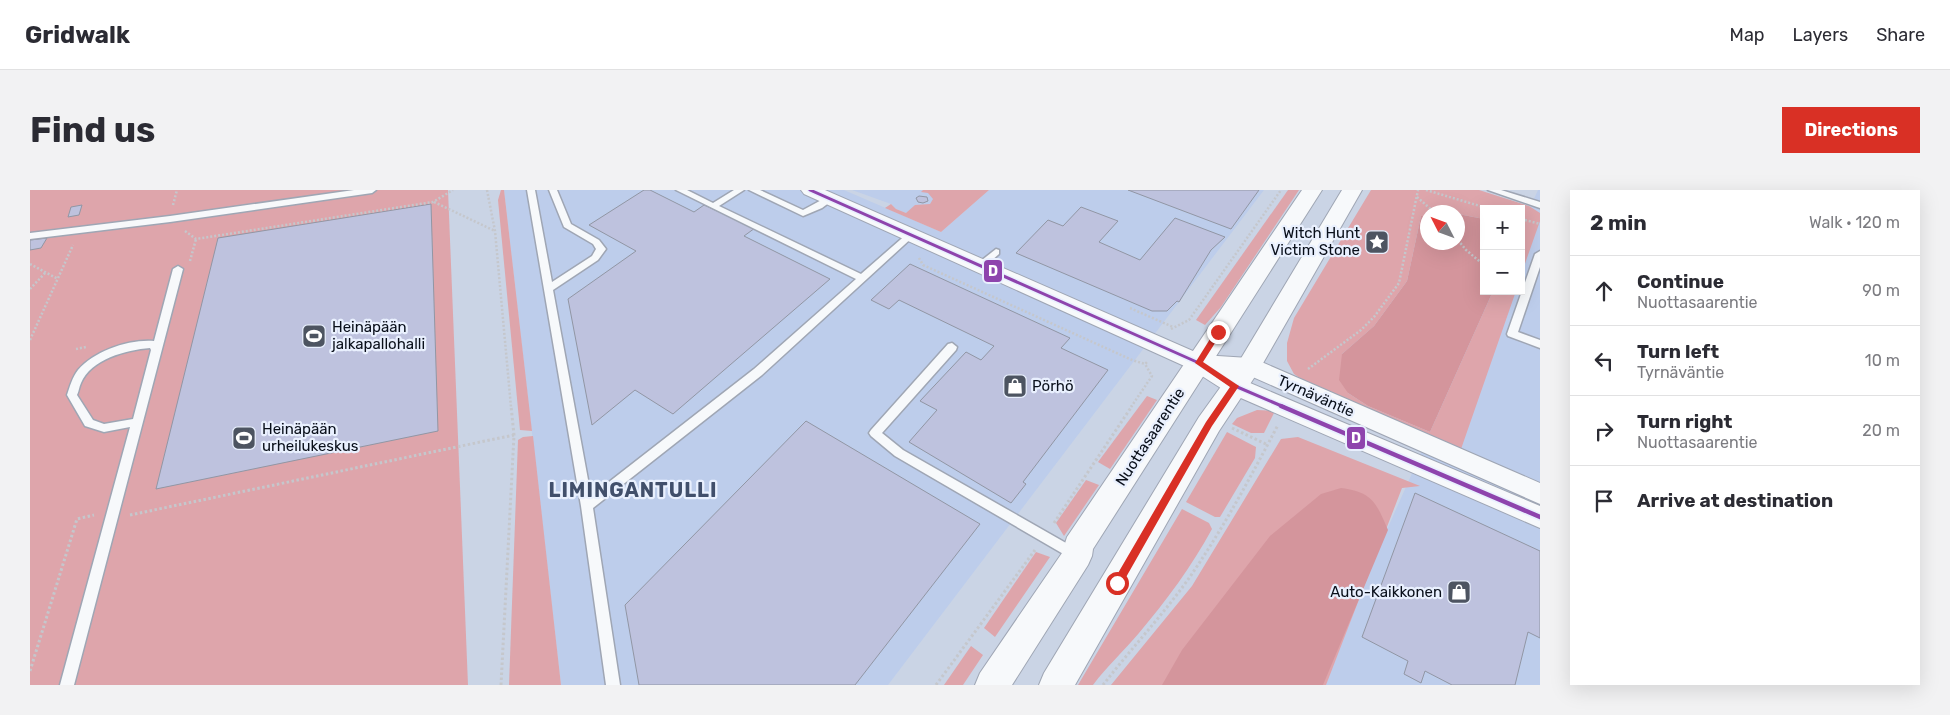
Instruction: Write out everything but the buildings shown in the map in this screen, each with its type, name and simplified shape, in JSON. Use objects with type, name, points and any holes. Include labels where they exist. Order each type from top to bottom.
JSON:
[{"type":"main road","name":"Nuottasaarentie","points":[[992,685],[1077,556],[1078,546],[1312,190]]},
{"type":"main road","points":[[1056,685],[1209,424],[1242,376],[1352,190]]},
{"type":"street","name":"Tyrnäväntie","points":[[810,190],[1199,363],[1242,376],[1540,494]]},
{"type":"street","name":"Tyrnäväntie","points":[[1291,396],[1540,517]]},
{"type":"lane","points":[[30,236],[170,219],[372,190]]},
{"type":"lane","points":[[531,190],[587,506],[613,685]]},
{"type":"lane","points":[[549,288],[595,258],[601,250],[596,242],[567,225],[553,190]]},
{"type":"lane","points":[[680,190],[863,279]]},
{"type":"lane","points":[[713,206],[740,190]]},
{"type":"lane","points":[[753,190],[803,214],[830,199]]},
{"type":"lane","points":[[1492,190],[1540,205]]},
{"type":"lane","points":[[587,506],[758,372],[911,235]]},
{"type":"lane","points":[[980,266],[996,252]]},
{"type":"lane","points":[[1540,254],[1512,334],[1540,344]]},
{"type":"lane","points":[[67,685],[178,269]]},
{"type":"lane","points":[[137,422],[104,428],[89,423],[72,395],[77,380],[91,366],[110,355],[142,344],[152,344],[157,349]]},
{"type":"lane","points":[[952,347],[875,433],[899,453],[1077,556]]},
{"type":"path","points":[[196,240],[433,202],[453,190]]},
{"type":"path","points":[[487,190],[495,231],[514,435],[501,685]]},
{"type":"path","points":[[936,685],[1044,537],[1152,376],[1145,364],[1173,327],[1189,320],[1281,190]]},
{"type":"path","points":[[1103,685],[1157,621],[1188,580],[1243,490],[1279,425],[1291,396],[1310,367],[1361,330],[1374,317],[1399,282],[1418,190]]},
{"type":"path","points":[[1426,190],[1480,206]]},
{"type":"path","points":[[1416,197],[1426,205]]},
{"type":"path","points":[[433,202],[495,231]]},
{"type":"path","points":[[1525,220],[1540,224]]},
{"type":"path","points":[[30,340],[80,229]]},
{"type":"path","points":[[1465,249],[1480,262]]},
{"type":"path","points":[[30,264],[58,279]]},
{"type":"path","points":[[30,289],[46,272]]},
{"type":"path","points":[[30,671],[77,518],[132,506],[130,514],[514,435]]},
{"type":"shaded area","name":"Heinäpään urheilukeskus","points":[[30,190],[448,190],[468,685],[30,685]]},
{"type":"shaded area","points":[[501,190],[504,190],[532,431],[520,430],[498,200]]},
{"type":"shaded area","points":[[504,190],[844,190],[941,232],[989,190],[1264,190],[888,685],[561,685]]},
{"type":"shaded area","points":[[852,190],[983,190],[941,228],[896,209],[891,204]]},
{"type":"shaded area","points":[[923,190],[989,190],[941,232],[885,208],[891,204],[896,209],[906,213],[915,205],[930,204],[933,199],[928,193],[921,192]]},
{"type":"shaded area","points":[[1288,190],[1299,190],[1221,307],[1205,325],[1196,320]]},
{"type":"shaded area","points":[[1371,190],[1479,190],[1529,206],[1540,213],[1540,221],[1525,264],[1525,205],[1480,205],[1480,218],[1465,215],[1465,205],[1420,205],[1420,221],[1407,281],[1374,326],[1342,354],[1348,393],[1368,406],[1430,432],[1491,295],[1515,295],[1460,452],[1307,383],[1294,374],[1287,361],[1287,343],[1294,318]]},
{"type":"shaded area","points":[[1538,190],[1540,190],[1540,685],[1318,685],[1491,295],[1525,295],[1525,218]]},
{"type":"shaded area","points":[[1465,215],[1480,218],[1480,295],[1491,295],[1430,432],[1368,406],[1348,393],[1339,380],[1342,354],[1374,326],[1407,281],[1420,221],[1420,250],[1465,250]]},
{"type":"shaded area","points":[[1147,396],[1157,400],[1110,469],[1098,462]]},
{"type":"shaded area","points":[[1257,410],[1275,411],[1264,433],[1251,433],[1232,424],[1237,418]]},
{"type":"shaded area","points":[[1227,432],[1256,447],[1255,458],[1220,517],[1215,517],[1186,502]]},
{"type":"shaded area","points":[[533,436],[561,685],[509,685],[518,440],[523,437]]},
{"type":"shaded area","points":[[1298,437],[1420,486],[1402,488],[1326,685],[1111,685],[1192,586],[1281,439]]},
{"type":"shaded area","points":[[1086,480],[1099,485],[1064,536],[1056,523]]},
{"type":"shaded area","points":[[1341,488],[1360,492],[1372,500],[1388,530],[1323,685],[1162,685],[1182,650],[1270,536],[1321,494]]},
{"type":"shaded area","points":[[1182,509],[1209,523],[1212,529],[1204,543],[1169,596],[1133,640],[1093,685],[1078,685]]},
{"type":"shaded area","points":[[1036,552],[1050,557],[995,637],[984,628]]},
{"type":"shaded area","points":[[971,646],[983,655],[963,685],[944,685]]},
{"type":"transit line","name":"D","points":[[810,190],[1199,363],[1235,386],[1540,517]]},
{"type":"place","name":"Witch Hunt Victim Stone","points":[[1377,242]]},
{"type":"place","name":"Heinäpään jalkapallohalli","points":[[314,336]]},
{"type":"place","name":"Pörhö","points":[[1015,386]]},
{"type":"place","name":"Heinäpään urheilukeskus","points":[[244,438]]},
{"type":"place","name":"Auto-Kaikkonen","points":[[1459,592]]},
{"type":"district","name":"LIMINGANTULLI","points":[[633,490]]},
{"type":"route","points":[[1117,583],[1209,424],[1235,386],[1199,363],[1218,332]]}]
